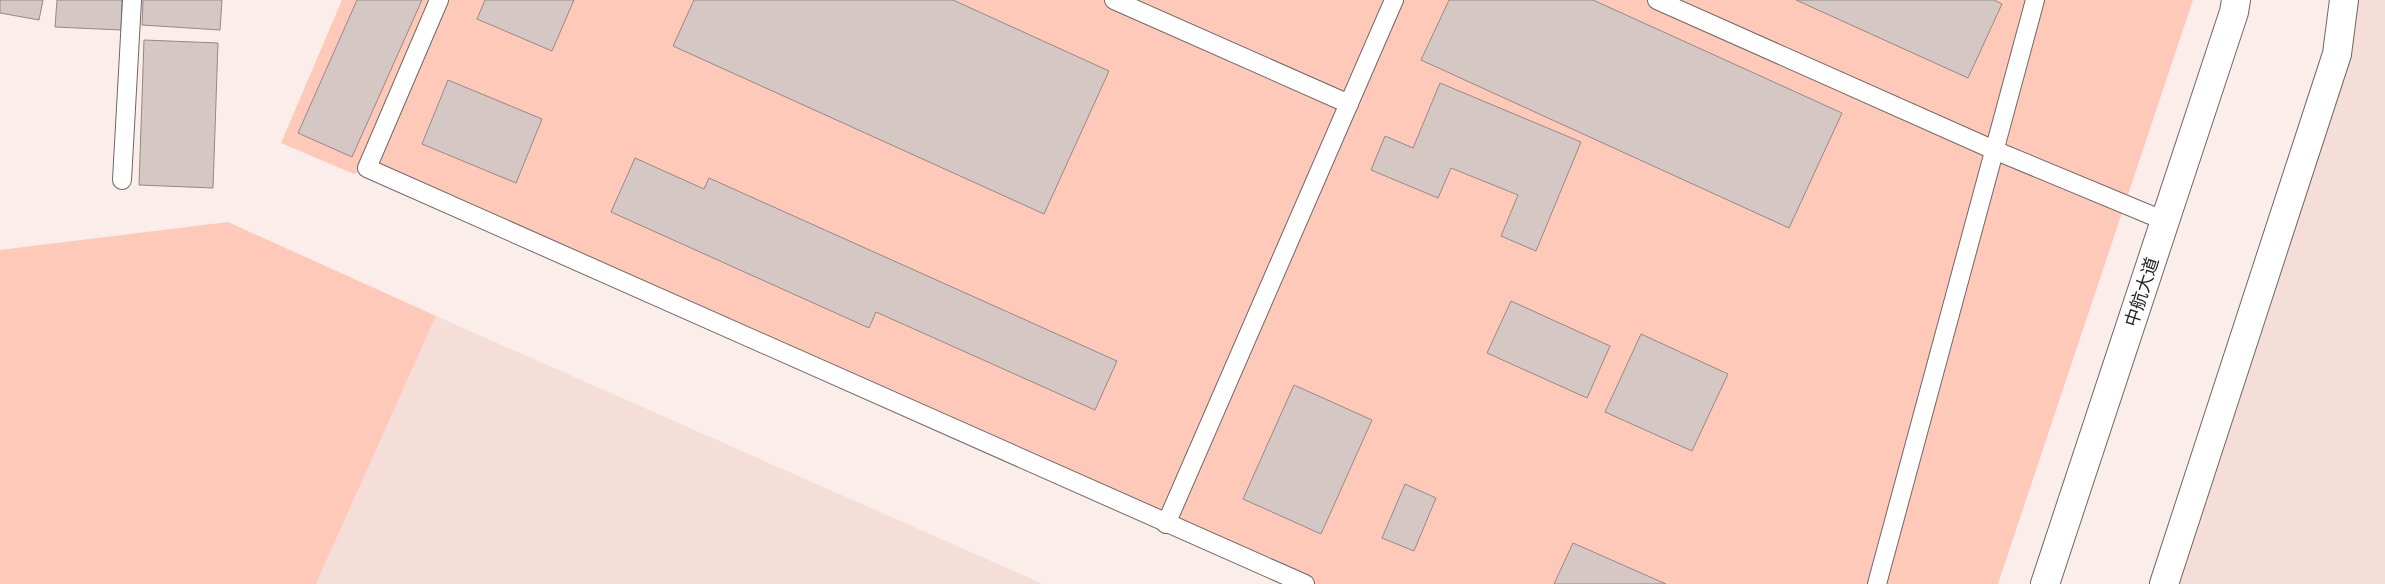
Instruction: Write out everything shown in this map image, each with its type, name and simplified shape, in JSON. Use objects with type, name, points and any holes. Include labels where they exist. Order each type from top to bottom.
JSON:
[{"type":"main road","name":"中航大道","points":[[2045,584],[2234,12],[2236,0]]},
{"type":"main road","points":[[2164,584],[2337,54],[2344,0]]},
{"type":"lane","points":[[122,180],[132,0]]},
{"type":"lane","points":[[438,0],[366,168],[1305,584]]},
{"type":"lane","points":[[1114,0],[1349,104]]},
{"type":"lane","points":[[1166,524],[1394,0]]},
{"type":"lane","points":[[1657,0],[1994,150],[2165,221]]},
{"type":"lane","points":[[1877,584],[2035,0]]},
{"type":"shaded area","points":[[342,0],[2193,0],[1998,584],[1313,584],[367,168],[354,174],[281,143]]},
{"type":"shaded area","points":[[2344,0],[2385,0],[2385,584],[2164,584]]},
{"type":"shaded area","points":[[228,222],[436,316],[316,584],[0,584],[0,250]]},
{"type":"shaded area","points":[[436,316],[1043,584],[316,584]]},
{"type":"building","points":[[0,0],[43,0],[39,20],[0,13]]},
{"type":"building","points":[[57,0],[122,0],[121,30],[55,27]]},
{"type":"building","points":[[143,0],[222,0],[220,30],[142,25]]},
{"type":"building","points":[[357,0],[422,0],[352,157],[298,133]]},
{"type":"building","points":[[485,0],[574,0],[552,51],[477,19]]},
{"type":"building","points":[[694,0],[953,0],[1109,71],[1044,214],[673,46]]},
{"type":"building","points":[[1449,0],[1593,0],[1842,113],[1789,228],[1421,60]]},
{"type":"building","points":[[1796,0],[1994,0],[2002,4],[1968,78]]},
{"type":"building","points":[[144,40],[218,43],[213,188],[139,185]]},
{"type":"building","points":[[448,80],[542,119],[516,183],[422,144]]},
{"type":"building","points":[[1440,83],[1581,142],[1536,251],[1501,236],[1518,195],[1451,168],[1438,198],[1371,170],[1385,136],[1413,148]]},
{"type":"building","points":[[635,158],[704,189],[709,178],[1117,361],[1095,410],[876,312],[869,328],[611,212]]},
{"type":"building","points":[[1511,301],[1610,346],[1587,398],[1487,353]]},
{"type":"building","points":[[1641,334],[1728,374],[1692,451],[1605,412]]},
{"type":"building","points":[[1294,385],[1372,420],[1321,534],[1243,499]]},
{"type":"building","points":[[1405,484],[1436,498],[1414,551],[1382,538]]},
{"type":"building","points":[[1573,543],[1666,584],[1554,584]]}]
